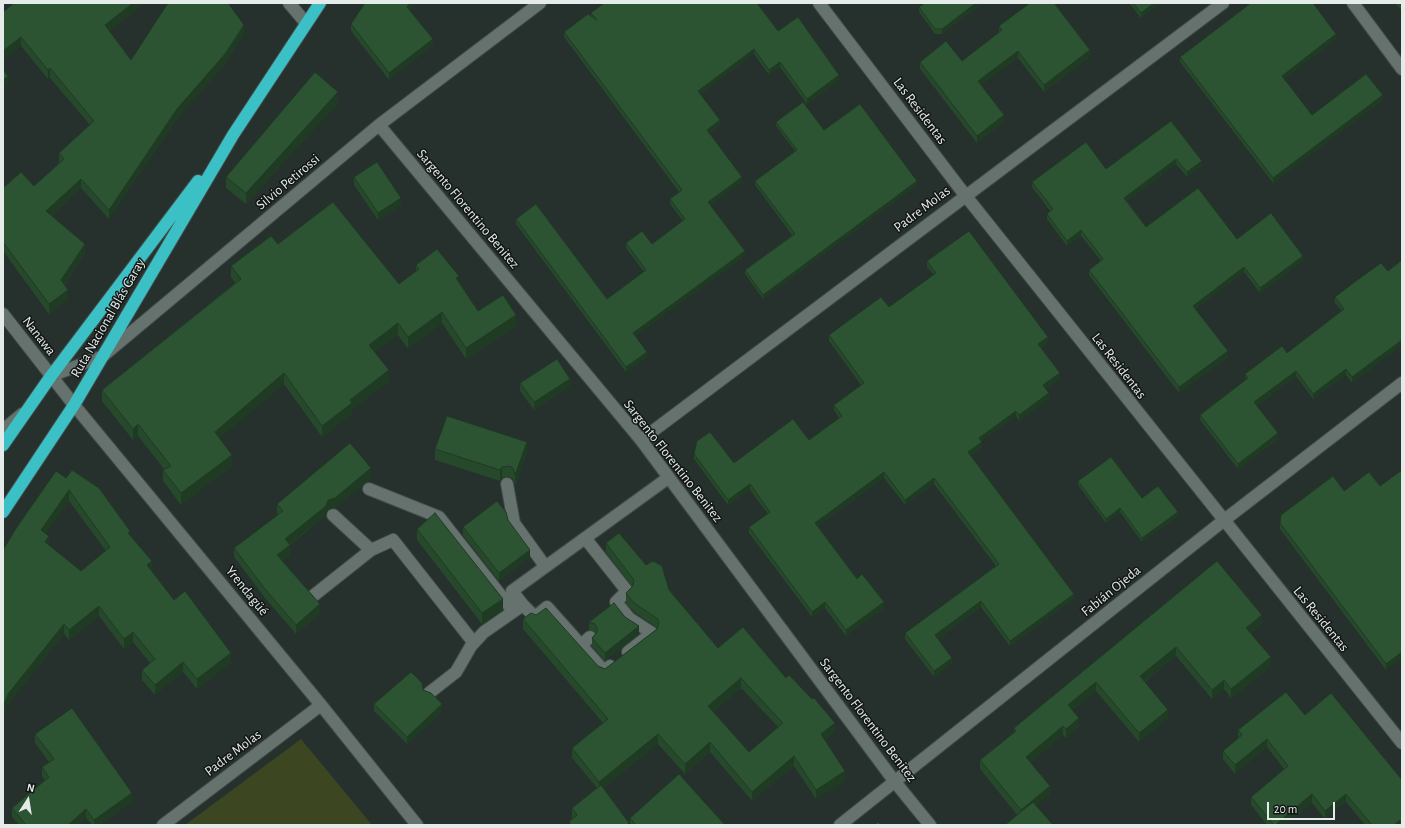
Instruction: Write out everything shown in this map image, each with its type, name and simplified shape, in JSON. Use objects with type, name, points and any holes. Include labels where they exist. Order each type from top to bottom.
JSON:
[{"type":"highway","name":"Ruta Nacional Blás Garay","points":[[3,512],[74,405],[233,135],[320,3]]},
{"type":"highway","name":"Ruta Nacional Blás Garay","points":[[3,445],[51,376],[233,135]]},
{"type":"street","points":[[289,3],[306,23]]},
{"type":"street","name":"Silvio Petirossi","points":[[51,376],[103,356],[379,125],[540,3]]},
{"type":"street","name":"Las Residentas","points":[[819,3],[965,195],[1223,521],[1402,743]]},
{"type":"street","name":"Padre Molas","points":[[641,440],[965,195],[1223,3]]},
{"type":"street","points":[[1353,3],[1402,69]]},
{"type":"street","name":"Sargento Florentino Benitez","points":[[379,125],[641,440],[896,782],[930,825]]},
{"type":"street","name":"Nanawa","points":[[3,314],[51,376]]},
{"type":"street","name":"Yrendagüé","points":[[51,376],[321,705],[417,825]]},
{"type":"street","name":"Fabián Ojeda","points":[[840,825],[1223,521],[1402,383]]},
{"type":"street","points":[[3,430],[25,412]]},
{"type":"street","points":[[518,608],[512,591],[668,478]]},
{"type":"street","points":[[507,484],[514,523],[545,566]]},
{"type":"street","points":[[370,489],[439,517],[518,608],[535,616],[547,608],[604,671],[652,632],[629,618],[616,602],[627,591],[585,538]]},
{"type":"street","points":[[333,515],[371,550]]},
{"type":"street","points":[[313,596],[371,550],[393,540],[474,642]]},
{"type":"street","points":[[429,693],[456,672],[474,642],[484,632],[518,608]]},
{"type":"street","points":[[580,646],[590,637]]},
{"type":"street","name":"Padre Molas","points":[[163,825],[321,705]]},
{"type":"green space","points":[[301,739],[372,825],[185,825]]},
{"type":"building","points":[[14,3],[133,3],[105,25],[131,60],[168,3],[228,3],[244,25],[225,54],[177,109],[109,210],[81,179],[46,211],[85,244],[61,280],[68,290],[49,304],[3,242],[3,188],[21,172],[34,186],[64,159],[59,153],[94,121],[50,68],[48,70],[21,37],[3,51],[3,12]]},
{"type":"building","points":[[365,3],[410,3],[407,7],[433,39],[389,73],[351,24]]},
{"type":"building","points":[[604,3],[757,3],[778,31],[798,17],[839,75],[807,99],[780,62],[769,70],[754,49],[698,91],[720,120],[707,130],[742,177],[708,202],[745,251],[633,333],[647,352],[626,367],[516,219],[536,204],[607,299],[646,270],[626,243],[642,231],[652,244],[685,219],[670,199],[682,190],[564,32],[588,14],[597,20],[591,13]]},
{"type":"building","points":[[925,3],[976,3],[942,29],[935,29],[919,7]]},
{"type":"building","points":[[1030,3],[1054,3],[1090,50],[1044,85],[1018,51],[978,81],[1004,115],[977,136],[920,62],[946,41],[962,61],[1002,30],[999,26]]},
{"type":"building","points":[[1133,3],[1154,3],[1141,13]]},
{"type":"building","points":[[1251,3],[1313,3],[1336,34],[1282,76],[1312,115],[1366,74],[1383,95],[1273,178],[1180,57]]},
{"type":"building","points":[[3,70],[8,76],[3,80]]},
{"type":"building","points":[[315,72],[338,92],[246,193],[226,177]]},
{"type":"building","points":[[803,102],[824,130],[860,104],[917,181],[763,295],[745,270],[795,234],[755,181],[797,150],[776,122]]},
{"type":"building","points":[[1171,121],[1202,161],[1187,172],[1176,159],[1124,198],[1146,227],[1198,188],[1237,239],[1271,213],[1303,256],[1260,288],[1244,267],[1193,306],[1228,351],[1179,387],[1089,270],[1103,259],[1081,230],[1067,241],[1047,214],[1053,209],[1032,182],[1086,142],[1106,169]]},
{"type":"building","points":[[377,162],[401,198],[378,213],[354,177]]},
{"type":"building","points":[[333,202],[399,284],[419,269],[416,265],[437,249],[459,276],[456,278],[478,311],[503,295],[516,315],[466,348],[442,312],[408,337],[398,323],[369,345],[389,370],[350,400],[352,403],[322,426],[284,373],[215,432],[232,455],[181,493],[163,470],[171,466],[138,424],[133,429],[102,390],[241,279],[231,266],[271,236],[278,244]]},
{"type":"building","points":[[969,231],[1048,337],[1038,344],[1060,373],[1043,385],[1049,393],[1019,415],[1016,411],[979,438],[982,442],[968,452],[1074,594],[1010,641],[981,601],[935,635],[952,658],[934,671],[905,633],[999,564],[934,478],[905,500],[884,472],[815,523],[857,579],[862,574],[884,602],[846,630],[825,602],[812,612],[749,527],[770,512],[750,484],[728,500],[694,454],[697,441],[710,432],[734,463],[793,419],[809,440],[842,416],[834,405],[864,383],[829,335],[881,297],[889,307],[936,273],[927,261]]},
{"type":"building","points":[[1402,260],[1402,340],[1352,377],[1346,369],[1313,394],[1296,371],[1254,402],[1278,433],[1238,464],[1200,415],[1248,378],[1245,374],[1282,346],[1287,353],[1344,309],[1335,297],[1381,263],[1388,271]]},
{"type":"building","points":[[557,359],[570,379],[534,402],[520,383]]},
{"type":"building","points":[[447,416],[527,442],[515,475],[513,468],[509,466],[502,467],[500,470],[435,449]]},
{"type":"building","points":[[350,443],[371,468],[335,498],[328,500],[326,506],[285,539],[290,545],[277,555],[320,604],[296,625],[265,589],[234,548],[283,511],[277,504]]},
{"type":"building","points":[[1111,457],[1142,498],[1158,486],[1178,512],[1142,538],[1120,508],[1106,519],[1078,481]]},
{"type":"building","points":[[72,470],[99,488],[130,531],[128,533],[152,561],[147,565],[174,600],[185,591],[231,653],[197,679],[183,662],[155,685],[142,670],[155,659],[133,632],[124,639],[99,606],[69,630],[64,624],[8,694],[3,707],[3,550],[56,471],[66,478]],"holes":[[[69,490],[110,547],[81,571],[45,542],[49,536],[41,530]]]},
{"type":"building","points":[[1402,470],[1402,652],[1386,664],[1280,523],[1281,515],[1333,476],[1344,491],[1369,472],[1380,486]]},
{"type":"building","points":[[497,501],[506,512],[508,520],[530,550],[499,573],[463,527]]},
{"type":"building","points":[[435,513],[503,599],[482,613],[417,529]]},
{"type":"building","points":[[619,533],[646,565],[653,561],[662,566],[669,590],[718,648],[743,627],[786,678],[789,675],[812,699],[814,698],[835,723],[821,734],[845,771],[816,790],[794,756],[752,792],[710,742],[685,764],[658,734],[599,782],[572,748],[608,719],[523,619],[531,613],[536,615],[546,608],[598,666],[605,669],[657,629],[659,623],[658,619],[634,603],[626,593],[633,586],[634,580],[606,543]],"holes":[[[741,678],[783,723],[749,752],[708,706]]]},
{"type":"building","points":[[1217,561],[1262,615],[1246,628],[1271,657],[1231,689],[1224,680],[1212,690],[1176,647],[1140,676],[1168,710],[1139,733],[1096,682],[1068,705],[1079,718],[1066,729],[1063,726],[1026,757],[1050,786],[1021,810],[980,760],[1016,731],[1014,728]]},
{"type":"building","points":[[614,603],[625,617],[639,626],[605,653],[592,638],[597,632],[597,628],[595,624],[589,622]]},
{"type":"building","points":[[411,672],[422,683],[423,690],[431,693],[442,704],[407,737],[374,704]]},
{"type":"building","points":[[1286,692],[1305,715],[1331,693],[1402,780],[1402,823],[1400,820],[1394,825],[1372,825],[1346,794],[1325,811],[1312,794],[1274,825],[1251,797],[1288,766],[1267,739],[1235,765],[1223,751],[1242,735],[1238,730]]},
{"type":"building","points":[[72,708],[132,793],[94,820],[86,809],[68,825],[26,825],[12,808],[49,777],[42,767],[54,759],[35,734]]},
{"type":"building","points":[[679,774],[725,825],[636,825],[630,818]]},
{"type":"building","points":[[601,785],[629,823],[627,825],[571,825],[569,822],[577,815],[572,808]]},
{"type":"building","points":[[1033,802],[1053,825],[1005,825]]},
{"type":"building","points":[[878,822],[881,825],[874,825]]}]
